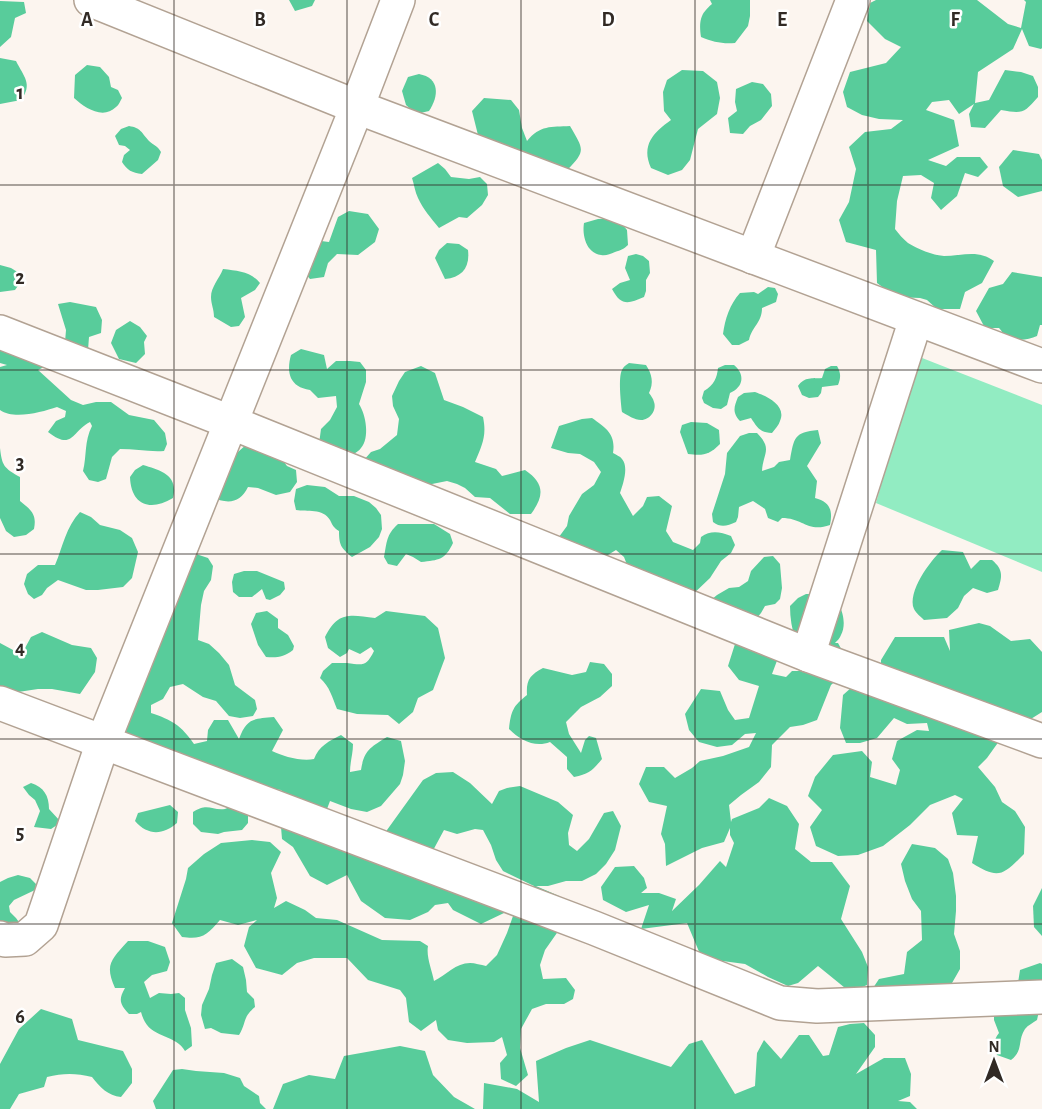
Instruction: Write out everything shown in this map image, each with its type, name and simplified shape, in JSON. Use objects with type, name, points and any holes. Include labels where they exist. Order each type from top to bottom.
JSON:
[{"type":"street","points":[[91,0],[357,107],[1042,366]]},
{"type":"street","points":[[0,938],[25,939],[41,925],[103,742],[398,0]]},
{"type":"street","points":[[753,257],[853,0]]},
{"type":"street","points":[[808,655],[916,319]]},
{"type":"street","points":[[0,332],[230,422],[808,655],[1042,741]]},
{"type":"street","points":[[0,703],[594,928],[780,1003],[817,1006],[1042,997]]},
{"type":"green space","points":[[289,0],[315,0],[312,6],[295,11]]},
{"type":"green space","points":[[710,0],[750,0],[748,26],[735,43],[718,42],[701,37],[701,18],[712,4]]},
{"type":"green space","points":[[876,0],[977,0],[1008,24],[1021,28],[1026,2],[1024,0],[1042,0],[1042,48],[1029,46],[1022,29],[1013,49],[978,72],[975,103],[989,100],[1005,70],[1033,76],[1038,87],[1038,97],[1029,106],[1019,112],[1001,110],[985,128],[971,127],[969,114],[974,104],[959,114],[949,100],[932,102],[926,110],[954,120],[959,146],[928,160],[946,166],[957,157],[980,157],[988,167],[978,177],[965,173],[957,196],[941,210],[931,198],[934,183],[921,175],[903,176],[897,201],[895,229],[904,240],[935,254],[944,256],[976,254],[994,261],[982,283],[965,292],[960,309],[937,309],[927,300],[896,297],[877,283],[876,250],[846,242],[839,220],[849,202],[856,169],[849,147],[865,132],[891,129],[903,120],[879,119],[862,115],[847,107],[843,92],[850,72],[886,63],[901,47],[885,39],[867,21],[870,3]]},
{"type":"green space","points":[[0,1],[24,2],[26,13],[15,18],[11,37],[0,47]]},
{"type":"green space","points":[[0,58],[16,61],[24,76],[27,85],[21,100],[0,104]]},
{"type":"green space","points":[[87,65],[100,67],[109,77],[111,87],[118,90],[122,98],[111,111],[100,113],[94,111],[74,98],[75,75]]},
{"type":"green space","points":[[682,70],[703,71],[717,82],[720,98],[717,114],[698,129],[690,160],[682,170],[668,175],[651,168],[647,153],[650,140],[671,120],[664,111],[663,92],[667,80]]},
{"type":"green space","points":[[419,74],[431,79],[436,88],[436,94],[429,111],[416,114],[406,105],[402,91],[408,77]]},
{"type":"green space","points":[[752,82],[763,84],[771,94],[772,106],[761,120],[750,126],[743,134],[730,133],[728,118],[737,111],[736,89]]},
{"type":"green space","points":[[484,98],[511,100],[519,110],[527,141],[541,129],[570,126],[581,149],[578,158],[567,170],[480,143],[472,111]]},
{"type":"green space","points":[[129,126],[140,131],[161,152],[158,160],[142,174],[130,171],[122,162],[124,155],[130,150],[119,145],[115,136],[121,129]]},
{"type":"green space","points":[[1013,150],[1039,154],[1042,160],[1042,191],[1018,197],[1003,186],[999,167]]},
{"type":"green space","points":[[438,163],[451,177],[469,179],[480,177],[487,184],[488,195],[482,205],[467,218],[459,217],[439,228],[420,202],[412,178]]},
{"type":"green space","points":[[349,211],[368,214],[379,229],[375,242],[358,255],[337,254],[328,263],[324,277],[310,279],[304,272],[321,241],[329,242],[338,217]]},
{"type":"green space","points":[[617,218],[627,230],[628,245],[606,255],[596,254],[586,243],[584,223],[598,219]]},
{"type":"green space","points":[[447,243],[459,244],[468,250],[468,262],[460,274],[445,279],[435,258],[439,250]]},
{"type":"green space","points":[[636,254],[649,261],[650,273],[646,280],[646,291],[644,297],[625,302],[612,289],[630,280],[625,268],[628,256]]},
{"type":"green space","points":[[0,265],[19,273],[20,283],[15,290],[0,292]]},
{"type":"green space","points":[[223,269],[248,274],[260,283],[255,290],[241,298],[245,317],[239,326],[231,327],[214,317],[211,293]]},
{"type":"green space","points":[[1012,272],[1042,277],[1042,325],[1040,325],[1037,336],[1030,339],[1013,339],[999,328],[985,328],[976,311],[989,288],[1003,284]]},
{"type":"green space","points":[[768,287],[775,288],[778,294],[776,302],[762,308],[749,340],[739,345],[732,345],[723,334],[733,302],[740,293],[758,294]]},
{"type":"green space","points":[[70,302],[96,307],[102,320],[101,333],[89,337],[88,350],[65,342],[66,330],[58,304]]},
{"type":"green space","points":[[130,321],[140,327],[147,336],[144,342],[145,354],[136,363],[119,359],[111,343],[116,330]]},
{"type":"green space","points":[[0,348],[46,366],[38,370],[71,400],[83,405],[111,402],[129,415],[154,420],[165,433],[167,444],[164,451],[120,449],[112,457],[106,479],[98,482],[89,480],[83,471],[92,426],[90,422],[71,438],[62,440],[48,432],[56,421],[65,417],[66,411],[57,407],[20,415],[0,410],[0,367],[7,365],[0,363]]},
{"type":"green space","points":[[301,349],[324,355],[327,369],[336,361],[350,361],[360,362],[366,370],[366,382],[359,404],[364,414],[366,433],[364,444],[353,455],[319,444],[321,429],[330,420],[337,407],[336,396],[318,398],[310,390],[298,386],[291,378],[289,368],[291,355]]},
{"type":"green space","points":[[917,356],[1042,405],[1042,572],[876,503]]},
{"type":"green space","points":[[629,363],[646,365],[651,375],[649,393],[655,405],[654,411],[644,420],[622,412],[621,373]]},
{"type":"green space","points":[[734,365],[738,369],[741,376],[740,384],[730,393],[727,405],[721,409],[713,408],[704,403],[702,398],[704,391],[714,381],[718,368]]},
{"type":"green space","points":[[421,366],[435,373],[444,400],[483,417],[484,435],[475,462],[496,469],[502,476],[525,470],[536,480],[540,495],[531,514],[510,514],[490,498],[475,497],[465,488],[447,481],[412,484],[356,469],[371,452],[380,449],[397,435],[399,419],[393,406],[392,396],[405,372]]},
{"type":"green space","points":[[837,366],[839,371],[838,385],[822,387],[818,397],[809,398],[802,395],[798,386],[803,381],[822,378],[825,369]]},
{"type":"green space","points":[[755,392],[774,402],[781,410],[779,422],[772,433],[762,431],[751,418],[740,421],[736,415],[735,407],[738,397],[744,393]]},
{"type":"green space","points":[[592,418],[609,432],[614,446],[613,453],[624,462],[625,476],[620,493],[633,516],[643,506],[647,497],[659,496],[672,506],[666,531],[673,542],[693,550],[700,543],[701,537],[708,533],[731,536],[735,545],[731,553],[721,561],[710,578],[689,598],[629,570],[624,557],[616,550],[598,561],[556,541],[567,526],[569,516],[582,494],[594,485],[601,472],[594,462],[580,454],[551,448],[559,426]]},
{"type":"green space","points":[[691,422],[707,423],[719,430],[720,444],[706,454],[688,454],[680,432],[682,425]]},
{"type":"green space","points":[[818,430],[821,443],[807,466],[817,481],[815,498],[829,507],[830,525],[816,527],[782,518],[778,522],[768,518],[765,509],[753,501],[739,507],[736,522],[724,526],[713,522],[712,514],[725,474],[727,453],[740,436],[757,433],[762,438],[766,451],[762,471],[774,467],[779,462],[790,460],[796,438],[804,432]]},
{"type":"green space","points":[[247,444],[274,449],[287,466],[296,470],[297,482],[290,492],[276,495],[248,487],[241,497],[233,501],[222,501],[211,497],[230,459]]},
{"type":"green space","points":[[0,448],[5,466],[20,477],[20,501],[34,516],[34,529],[26,535],[14,537],[6,531],[0,518]]},
{"type":"green space","points":[[143,465],[162,472],[171,479],[174,490],[173,498],[157,505],[138,500],[131,487],[130,477]]},
{"type":"green space","points":[[307,485],[325,487],[339,496],[354,496],[369,502],[381,515],[382,529],[379,537],[370,547],[352,557],[341,546],[339,531],[327,516],[319,512],[296,510],[294,501],[296,489]]},
{"type":"green space","points":[[80,512],[91,517],[100,525],[120,530],[132,538],[138,552],[132,578],[123,587],[98,590],[86,590],[58,580],[42,595],[34,599],[28,594],[24,584],[27,574],[38,565],[55,565],[68,530]]},
{"type":"green space","points":[[398,524],[434,524],[450,534],[453,543],[447,553],[437,560],[421,562],[406,554],[397,566],[388,564],[384,557],[389,535]]},
{"type":"green space","points":[[942,550],[963,552],[971,569],[980,560],[992,560],[1000,570],[998,590],[987,593],[973,588],[947,618],[924,620],[914,609],[914,594],[926,569]]},
{"type":"green space","points":[[196,554],[208,558],[213,566],[211,580],[204,591],[201,605],[198,640],[209,644],[219,653],[229,665],[235,685],[255,700],[257,709],[253,716],[240,718],[229,716],[216,701],[203,697],[183,684],[170,687],[163,699],[151,705],[151,713],[176,724],[194,744],[207,741],[208,730],[214,720],[228,720],[239,739],[248,723],[261,718],[274,717],[283,730],[272,751],[298,759],[314,759],[322,747],[341,735],[353,744],[350,772],[361,770],[369,750],[387,737],[401,741],[405,761],[403,775],[400,784],[381,806],[367,812],[330,801],[327,809],[312,809],[288,800],[281,790],[94,727],[189,558]]},
{"type":"green space","points":[[773,556],[780,564],[782,588],[780,599],[775,604],[765,606],[753,623],[711,600],[729,588],[739,587],[748,581],[751,571],[764,557]]},
{"type":"green space","points":[[257,571],[284,582],[285,589],[280,595],[270,600],[266,599],[262,589],[252,597],[239,597],[233,592],[232,582],[234,574]]},
{"type":"green space","points":[[806,594],[831,596],[842,611],[843,630],[835,643],[838,643],[845,656],[842,675],[831,685],[817,720],[790,727],[772,745],[771,767],[759,782],[729,805],[731,822],[732,819],[759,808],[769,798],[787,806],[799,824],[795,849],[811,862],[832,862],[850,886],[841,919],[862,952],[868,967],[867,985],[850,992],[818,966],[798,983],[788,986],[745,964],[715,960],[700,954],[687,923],[641,929],[649,905],[626,912],[603,900],[601,887],[615,867],[634,866],[644,878],[647,888],[641,893],[659,893],[676,899],[672,911],[720,861],[726,867],[734,843],[730,835],[730,828],[724,842],[702,848],[666,866],[665,844],[661,834],[667,806],[649,802],[639,784],[646,767],[664,767],[675,778],[700,761],[749,747],[756,733],[745,734],[732,745],[717,747],[699,742],[689,730],[685,714],[701,689],[720,691],[735,720],[749,718],[759,686],[739,680],[728,666],[735,644],[760,630],[778,658],[772,674],[786,677],[792,671],[808,671],[798,647],[790,615],[790,606]]},
{"type":"green space","points":[[267,611],[278,619],[278,628],[288,635],[294,646],[293,650],[283,656],[266,657],[258,645],[251,624],[256,613]]},
{"type":"green space","points":[[386,611],[425,616],[438,628],[445,658],[433,690],[418,698],[413,712],[399,724],[388,715],[357,714],[337,709],[320,678],[323,671],[332,663],[364,664],[374,651],[371,647],[360,654],[349,649],[340,657],[328,648],[325,637],[335,623],[352,616],[375,618]]},
{"type":"green space","points":[[979,623],[990,626],[1011,641],[1030,639],[1042,652],[1042,712],[1002,737],[978,767],[995,787],[1002,802],[1015,811],[1025,827],[1024,854],[1011,867],[1000,873],[989,872],[972,863],[978,836],[957,835],[952,813],[963,799],[955,795],[930,805],[910,825],[883,846],[858,855],[838,856],[816,846],[810,827],[822,810],[808,796],[815,777],[833,755],[862,751],[872,762],[870,777],[896,785],[900,770],[892,759],[897,741],[917,730],[929,731],[927,723],[907,724],[894,718],[877,738],[860,743],[846,743],[840,728],[843,695],[852,687],[881,686],[881,660],[895,637],[944,637],[950,651],[949,630]]},
{"type":"green space","points":[[42,632],[72,645],[91,648],[97,658],[95,672],[80,694],[52,689],[18,692],[0,688],[0,643],[13,650],[25,648],[31,637]]},
{"type":"green space","points":[[590,662],[604,664],[612,674],[612,686],[600,697],[581,707],[566,722],[569,734],[581,753],[585,740],[589,736],[596,738],[602,759],[590,771],[574,777],[567,769],[567,757],[550,742],[539,744],[523,740],[509,729],[512,713],[527,695],[528,682],[535,673],[543,668],[572,675],[586,672]]},
{"type":"green space","points":[[453,772],[470,783],[492,804],[499,791],[520,786],[558,802],[573,815],[568,833],[569,845],[577,851],[589,839],[604,813],[613,811],[621,826],[615,850],[596,874],[582,881],[536,886],[559,896],[564,917],[559,930],[545,950],[540,965],[543,979],[566,978],[575,990],[573,999],[564,1004],[546,1004],[532,1009],[521,1029],[520,1048],[528,1075],[516,1086],[501,1079],[500,1063],[507,1055],[502,1037],[494,1042],[467,1043],[448,1040],[438,1030],[436,1020],[421,1031],[409,1022],[406,998],[400,990],[368,980],[347,958],[314,958],[297,963],[282,975],[256,968],[244,946],[249,927],[257,920],[238,925],[220,920],[208,933],[195,938],[182,937],[172,923],[188,868],[204,854],[221,843],[252,840],[270,842],[281,852],[271,873],[277,898],[274,908],[286,901],[316,918],[337,920],[382,940],[420,941],[428,946],[428,959],[434,981],[465,964],[486,966],[497,955],[519,899],[534,886],[503,871],[483,830],[475,829],[457,834],[444,830],[430,856],[505,905],[504,913],[481,924],[453,910],[448,903],[435,905],[428,912],[410,920],[385,918],[361,901],[347,875],[327,885],[310,876],[293,847],[282,839],[281,827],[349,847],[356,856],[367,860],[385,842],[387,830],[423,780],[436,773]]},
{"type":"green space","points":[[31,783],[45,793],[49,809],[60,821],[51,829],[34,827],[40,811],[35,800],[23,787]]},
{"type":"green space","points":[[170,805],[178,812],[177,823],[166,830],[150,831],[135,821],[138,813]]},
{"type":"green space","points":[[235,805],[248,816],[248,823],[242,830],[218,834],[201,832],[193,824],[193,812],[198,809],[206,807],[225,809]]},
{"type":"green space","points":[[60,824],[54,860],[52,842]]},
{"type":"green space","points":[[912,844],[935,848],[948,859],[953,873],[956,896],[954,934],[960,951],[960,969],[952,983],[867,997],[879,979],[904,974],[907,952],[922,940],[921,911],[912,899],[901,864]]},
{"type":"green space","points":[[18,875],[30,878],[36,884],[35,890],[14,900],[9,906],[10,912],[21,925],[0,937],[0,882]]},
{"type":"green space","points":[[1042,888],[1042,936],[1034,927],[1033,906]]},
{"type":"green space","points":[[128,941],[148,941],[165,947],[170,962],[167,971],[152,975],[144,982],[150,998],[159,993],[179,993],[185,998],[192,1046],[185,1051],[176,1042],[149,1027],[141,1012],[129,1014],[122,1005],[121,996],[125,988],[115,988],[110,967],[114,957]]},
{"type":"green space","points":[[232,959],[243,967],[247,992],[254,999],[255,1007],[246,1017],[239,1035],[221,1033],[211,1028],[205,1029],[201,1015],[202,1005],[216,963]]},
{"type":"green space","points":[[1042,964],[1042,986],[1018,983],[1020,970]]},
{"type":"green space","points":[[41,1009],[72,1019],[78,1040],[123,1051],[132,1069],[132,1083],[121,1097],[108,1093],[92,1077],[64,1074],[47,1077],[44,1087],[19,1094],[10,1109],[0,1109],[0,1064],[19,1029]]},
{"type":"green space","points":[[1039,1011],[1037,1020],[1023,1033],[1018,1053],[1011,1060],[997,1055],[995,1044],[999,1033],[994,1015]]},
{"type":"green space","points":[[864,1023],[875,1035],[875,1047],[856,1074],[884,1058],[905,1058],[911,1074],[910,1096],[898,1101],[910,1102],[917,1109],[483,1109],[484,1083],[517,1089],[539,1102],[536,1061],[590,1040],[671,1067],[689,1044],[702,1040],[735,1094],[755,1086],[757,1053],[764,1040],[781,1059],[799,1035],[809,1035],[823,1056],[829,1055],[838,1027]]},
{"type":"green space","points":[[400,1046],[425,1051],[433,1075],[454,1097],[475,1109],[273,1109],[283,1084],[309,1075],[335,1079],[344,1056]]},
{"type":"green space","points":[[173,1070],[224,1073],[240,1078],[244,1086],[259,1096],[260,1103],[266,1109],[156,1109],[153,1101]]}]
